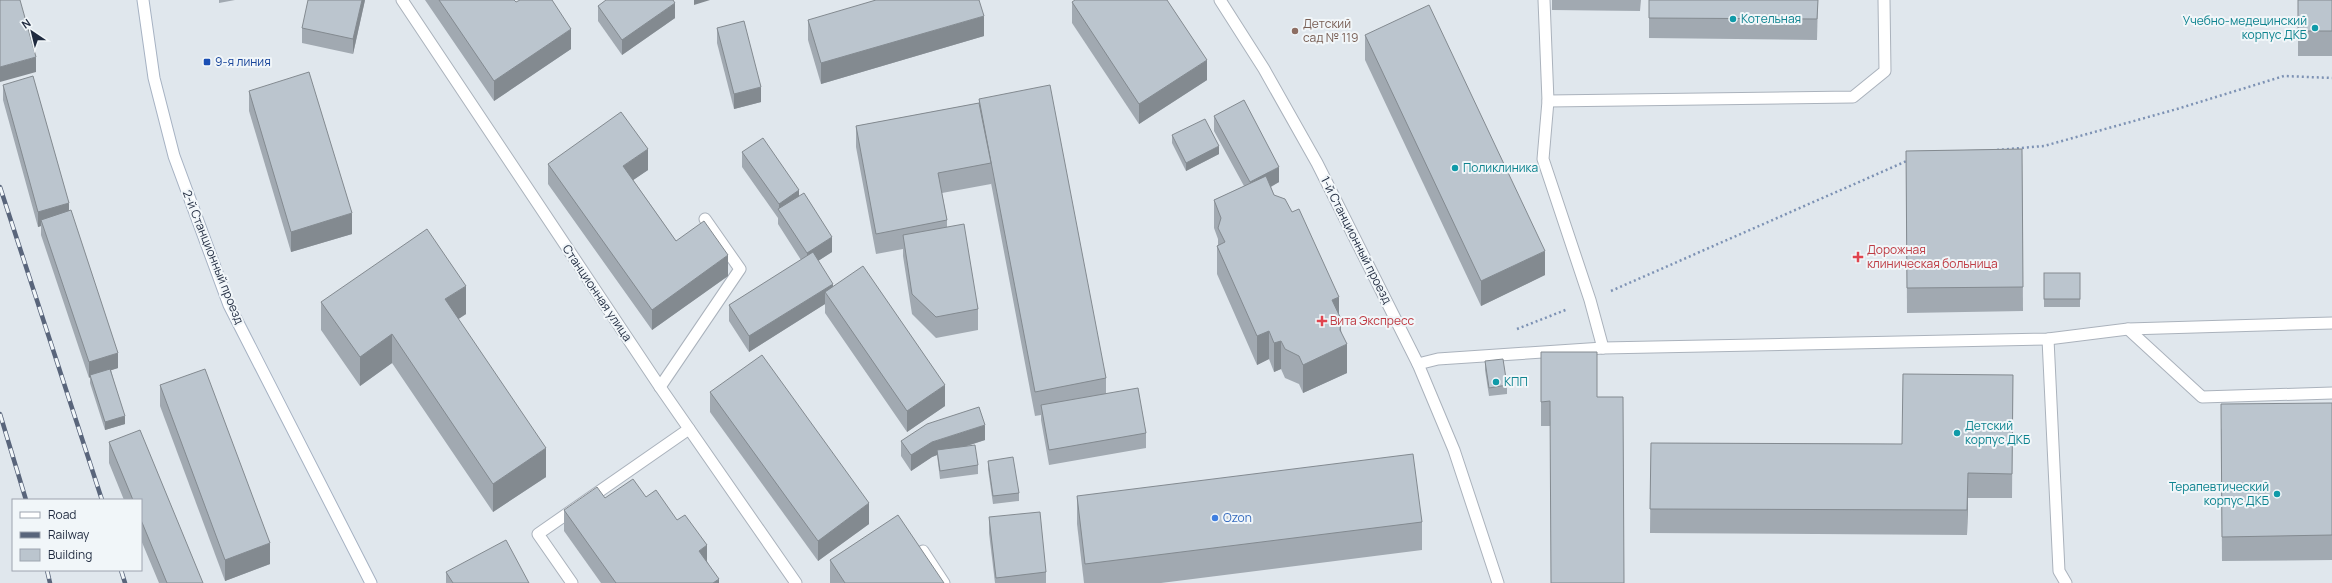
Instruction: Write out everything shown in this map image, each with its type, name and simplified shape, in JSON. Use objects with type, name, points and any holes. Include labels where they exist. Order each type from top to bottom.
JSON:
[{"type":"street","name":"2-й Станционный проезд","points":[[143,0],[154,78],[174,156],[229,305],[371,583]]},
{"type":"street","name":"Станционная улица","points":[[402,0],[660,387],[796,583]]},
{"type":"street","name":"1-й Станционный проезд","points":[[1220,0],[1264,69],[1317,163],[1418,364],[1454,450],[1498,583]]},
{"type":"street","points":[[1544,0],[1548,101],[1543,159],[1590,300],[1603,348]]},
{"type":"street","points":[[1548,101],[1853,97],[1885,71],[1884,0]]},
{"type":"street","points":[[660,387],[740,269],[705,220]]},
{"type":"street","points":[[1418,364],[1438,359],[1603,348],[2048,339],[2128,329],[2332,323]]},
{"type":"street","points":[[2128,329],[2202,397],[2332,393]]},
{"type":"street","points":[[2048,339],[2059,570],[2066,583]]},
{"type":"street","points":[[572,583],[538,534],[689,428]]},
{"type":"street","points":[[923,551],[944,583]]},
{"type":"path","points":[[1990,150],[2044,146],[2177,109],[2284,76],[2332,78]]},
{"type":"path","points":[[1510,332],[1590,300],[1914,157]]},
{"type":"building","points":[[0,0],[20,0],[36,57],[0,67]]},
{"type":"building","points":[[308,0],[362,0],[353,39],[302,28]]},
{"type":"building","points":[[439,0],[514,0],[516,2],[520,0],[552,0],[571,29],[494,81]]},
{"type":"building","points":[[606,0],[673,0],[675,3],[622,40],[598,6]]},
{"type":"building","points":[[876,0],[979,0],[984,16],[821,63],[808,20]]},
{"type":"building","points":[[1075,0],[1167,0],[1207,60],[1139,104],[1072,2]]},
{"type":"building","points":[[1649,0],[1818,0],[1817,19],[1649,18]]},
{"type":"building","points":[[2298,0],[2332,0],[2332,31],[2298,31]]},
{"type":"building","name":"Поликлиника","points":[[1429,5],[1545,251],[1481,281],[1365,35]]},
{"type":"building","points":[[744,21],[761,87],[734,94],[717,28]]},
{"type":"building","points":[[309,72],[352,213],[291,232],[249,91]]},
{"type":"building","points":[[33,76],[69,203],[38,212],[3,85]]},
{"type":"building","points":[[1050,85],[1106,378],[1035,392],[979,99]]},
{"type":"building","points":[[1244,100],[1279,167],[1250,182],[1214,116]]},
{"type":"building","points":[[979,103],[991,163],[938,173],[947,220],[876,234],[856,126]]},
{"type":"building","points":[[621,112],[648,149],[623,166],[676,241],[704,221],[728,255],[652,310],[548,164]]},
{"type":"building","points":[[1205,119],[1219,146],[1186,163],[1172,135]]},
{"type":"building","points":[[763,138],[799,190],[779,204],[742,152]]},
{"type":"building","points":[[2022,149],[2023,287],[1907,288],[1906,151]]},
{"type":"building","points":[[1266,176],[1274,195],[1285,199],[1292,212],[1299,209],[1339,297],[1332,300],[1341,319],[1340,330],[1347,344],[1303,365],[1299,356],[1285,349],[1281,341],[1274,343],[1269,331],[1257,336],[1217,246],[1225,242],[1218,228],[1221,218],[1214,200]]},
{"type":"building","points":[[804,193],[832,237],[807,253],[778,209]]},
{"type":"building","points":[[71,210],[118,353],[89,362],[41,220]]},
{"type":"building","points":[[964,224],[978,309],[936,317],[912,294],[903,235]]},
{"type":"building","points":[[427,229],[466,286],[445,299],[546,448],[493,484],[392,334],[360,357],[321,302]]},
{"type":"building","points":[[813,252],[833,284],[749,336],[729,305]]},
{"type":"building","points":[[863,266],[945,385],[907,411],[825,292]]},
{"type":"building","points":[[2044,273],[2080,273],[2080,299],[2044,299]]},
{"type":"building","points":[[1541,352],[1597,352],[1597,397],[1623,397],[1624,583],[1551,583],[1550,401],[1541,402]]},
{"type":"building","points":[[762,355],[869,503],[818,541],[710,392]]},
{"type":"building","name":"КПП","points":[[1503,359],[1507,385],[1489,388],[1485,361]]},
{"type":"building","points":[[110,369],[125,416],[105,422],[90,375]]},
{"type":"building","points":[[205,369],[270,543],[225,560],[160,385]]},
{"type":"building","name":"Детский корпус ДКБ","points":[[1903,374],[2013,375],[2012,474],[1968,473],[1967,510],[1650,509],[1651,443],[1902,444]]},
{"type":"building","points":[[1138,388],[1146,433],[1049,450],[1041,405]]},
{"type":"building","name":"Терапевтический корпус ДКБ","points":[[2332,403],[2332,535],[2222,537],[2221,404]]},
{"type":"building","points":[[979,407],[985,425],[932,442],[911,455],[901,441],[927,424]]},
{"type":"building","points":[[140,430],[203,583],[167,583],[142,522],[142,499],[133,499],[109,442]]},
{"type":"building","points":[[975,445],[978,465],[940,471],[937,450]]},
{"type":"building","points":[[1413,454],[1422,522],[1085,564],[1077,496]]},
{"type":"building","points":[[1013,457],[1019,493],[993,496],[988,461]]},
{"type":"building","points":[[633,479],[646,497],[656,490],[677,520],[685,515],[707,545],[699,551],[719,579],[713,583],[616,583],[564,510],[597,487],[605,498]]},
{"type":"building","points":[[1040,512],[1046,572],[996,578],[989,517]]},
{"type":"building","points":[[898,515],[944,583],[845,583],[830,560]]},
{"type":"building","points":[[506,540],[529,583],[453,583],[446,572]]},
{"type":"railway","points":[[0,187],[102,499]]},
{"type":"railway","points":[[0,414],[26,499]]},
{"type":"railway","points":[[47,571],[50,583]]},
{"type":"railway","points":[[121,571],[125,583]]},
{"type":"place","name":"Котельная","points":[[1733,19]]},
{"type":"place","name":"Учебно-медецинский корпус ДКБ","points":[[2315,28]]},
{"type":"place","name":"Детский сад № 119","points":[[1295,31]]},
{"type":"place","name":"9-я линия","points":[[207,62]]},
{"type":"place","name":"Поликлиника","points":[[1455,168]]},
{"type":"place","name":"Дорожная клиническая больница","points":[[1858,257]]},
{"type":"place","name":"Вита Экспресс","points":[[1322,321]]},
{"type":"place","name":"КПП","points":[[1496,382]]},
{"type":"place","name":"Детский корпус ДКБ","points":[[1957,433]]},
{"type":"place","name":"Терапевтический корпус ДКБ","points":[[2277,494]]},
{"type":"place","name":"Ozon","points":[[1215,518]]}]
